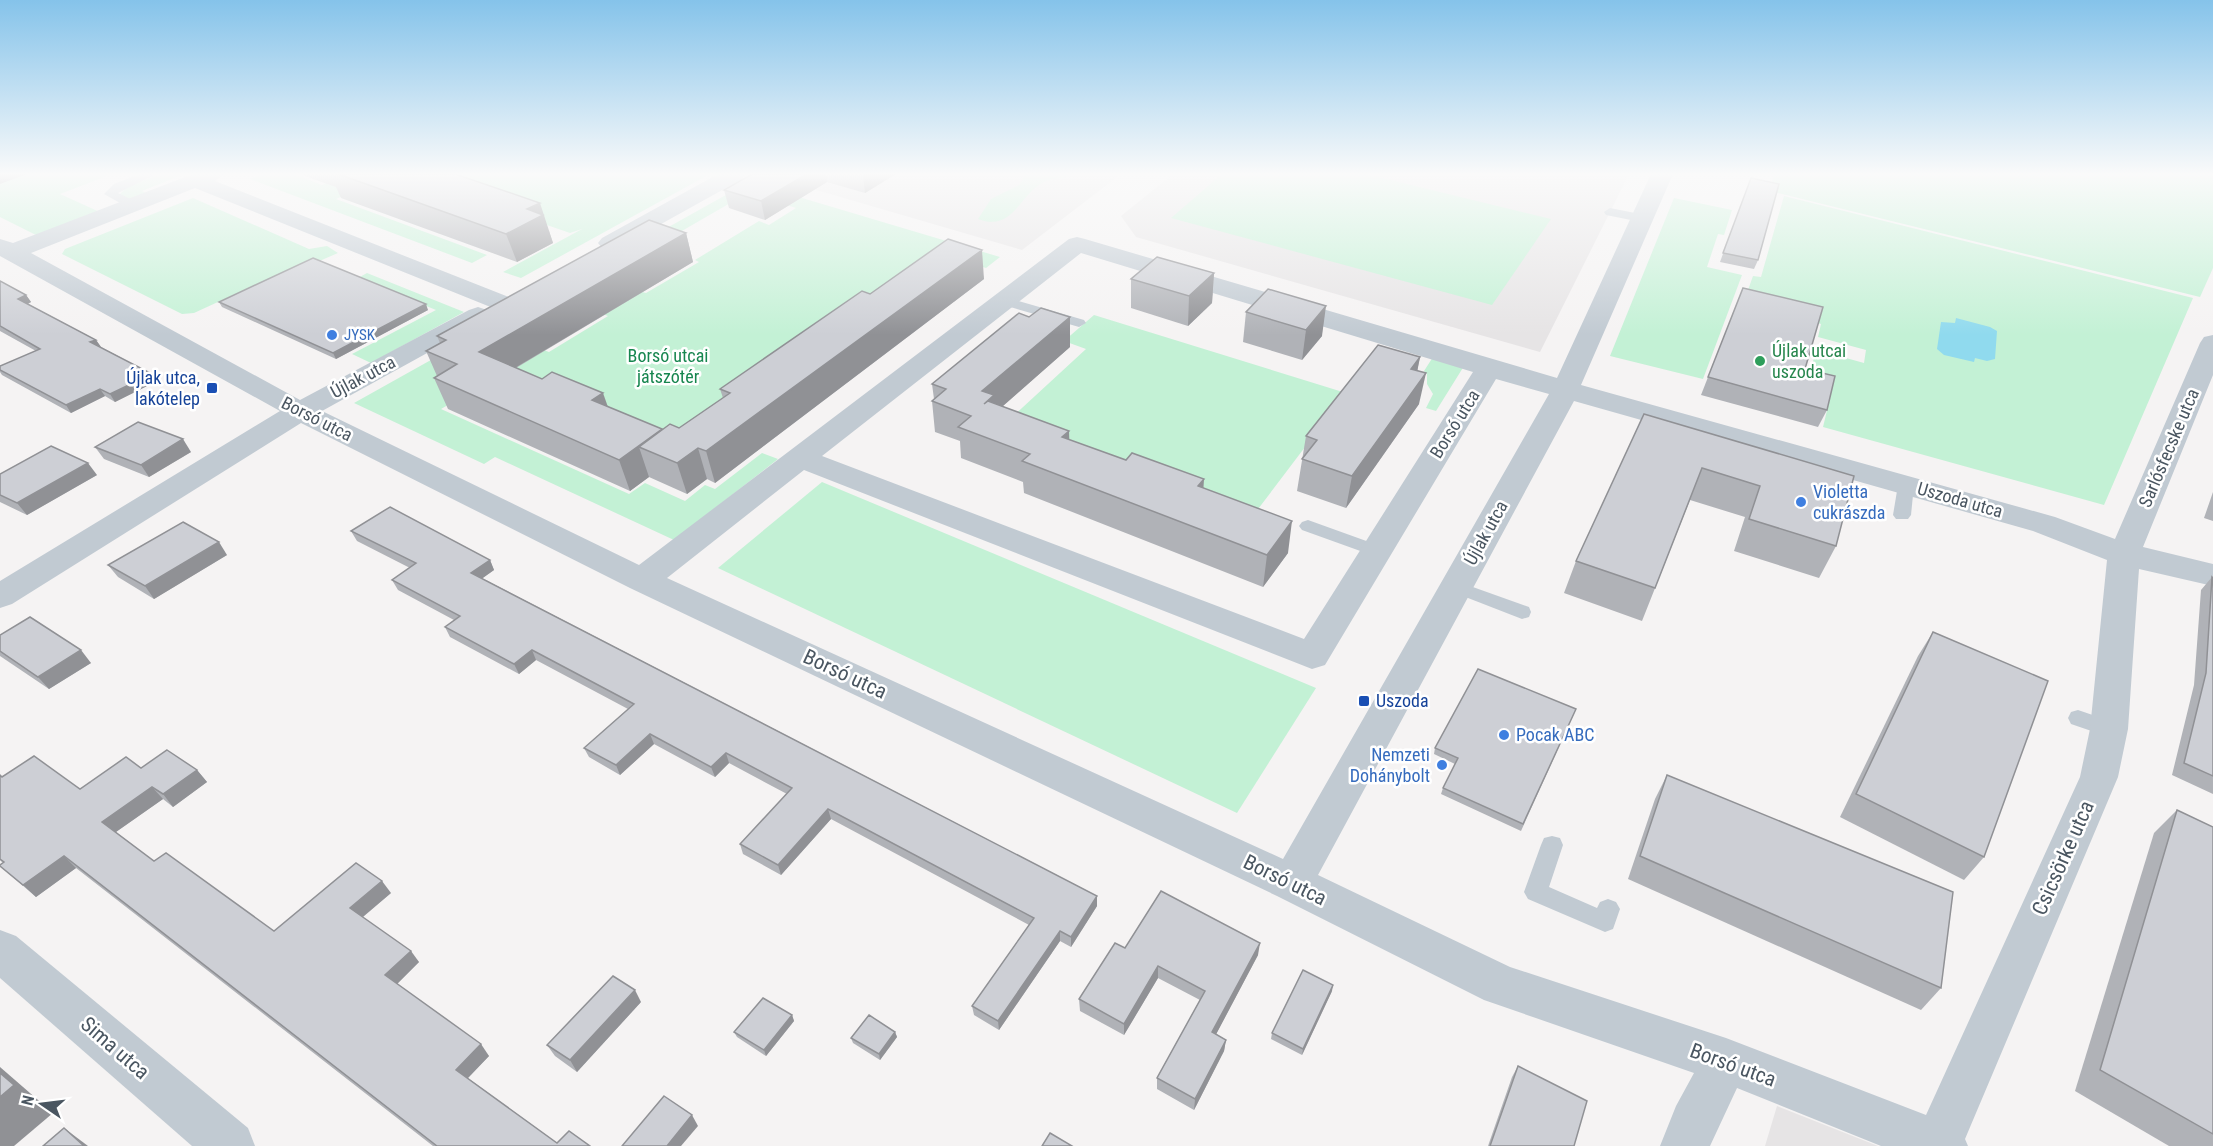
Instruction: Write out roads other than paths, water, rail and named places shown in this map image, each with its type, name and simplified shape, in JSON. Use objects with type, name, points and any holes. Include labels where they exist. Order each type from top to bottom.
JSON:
[{"type":"street","points":[[6,249],[68,227]]},
{"type":"street","points":[[323,227],[502,303]]},
{"type":"street","points":[[590,254],[638,227]]},
{"type":"street","name":"Újlak utca","points":[[1292,883],[1566,389],[1637,227]]},
{"type":"street","name":"Borsó utca","points":[[642,580],[1077,244],[1566,389]]},
{"type":"street","name":"Borsó utca","points":[[6,249],[300,411],[642,580],[1292,883],[1500,986],[1726,1061],[1941,1145]]},
{"type":"street","name":"Újlak utca","points":[[0,596],[300,411],[526,289]]},
{"type":"street","name":"Sarlósfecske utca","points":[[2124,554],[2213,343]]},
{"type":"street","name":"Borsó utca","points":[[801,458],[1312,656],[1490,368]]},
{"type":"street","name":"Uszoda utca","points":[[1566,389],[2044,524],[2124,554],[2213,575]]},
{"type":"street","name":"Csicsörke utca","points":[[1941,1145],[2099,777],[2094,723],[2124,554]]},
{"type":"street","name":"Sima utca","points":[[0,950],[230,1146]]},
{"type":"street","points":[[1684,1146],[1693,1123],[1726,1061]]},
{"type":"lane","points":[[1005,300],[1079,323]]},
{"type":"lane","points":[[1902,515],[1906,485]]},
{"type":"lane","points":[[1308,526],[1377,551]]},
{"type":"lane","points":[[1456,587],[1522,612]]},
{"type":"lane","points":[[1552,845],[1536,892],[1605,922],[1608,909]]},
{"type":"water","points":[[1956,318],[1997,331],[1995,359],[1987,361],[1975,358],[1974,362],[1944,355],[1937,349],[1941,322],[1955,323]]},
{"type":"place","name":"JYSK","points":[[332,335]]},
{"type":"place","name":"Újlak utcai uszoda","points":[[1760,361]]},
{"type":"place","name":"Újlak utca, lakótelep","points":[[212,388]]},
{"type":"place","name":"Violetta cukrászda","points":[[1801,502]]},
{"type":"place","name":"Uszoda","points":[[1364,701]]},
{"type":"place","name":"Pocak ABC","points":[[1504,735]]},
{"type":"place","name":"Nemzeti Dohánybolt","points":[[1442,765]]},
{"type":"park label","name":"Borsó utcai játszótér","points":[[668,366]]}]
